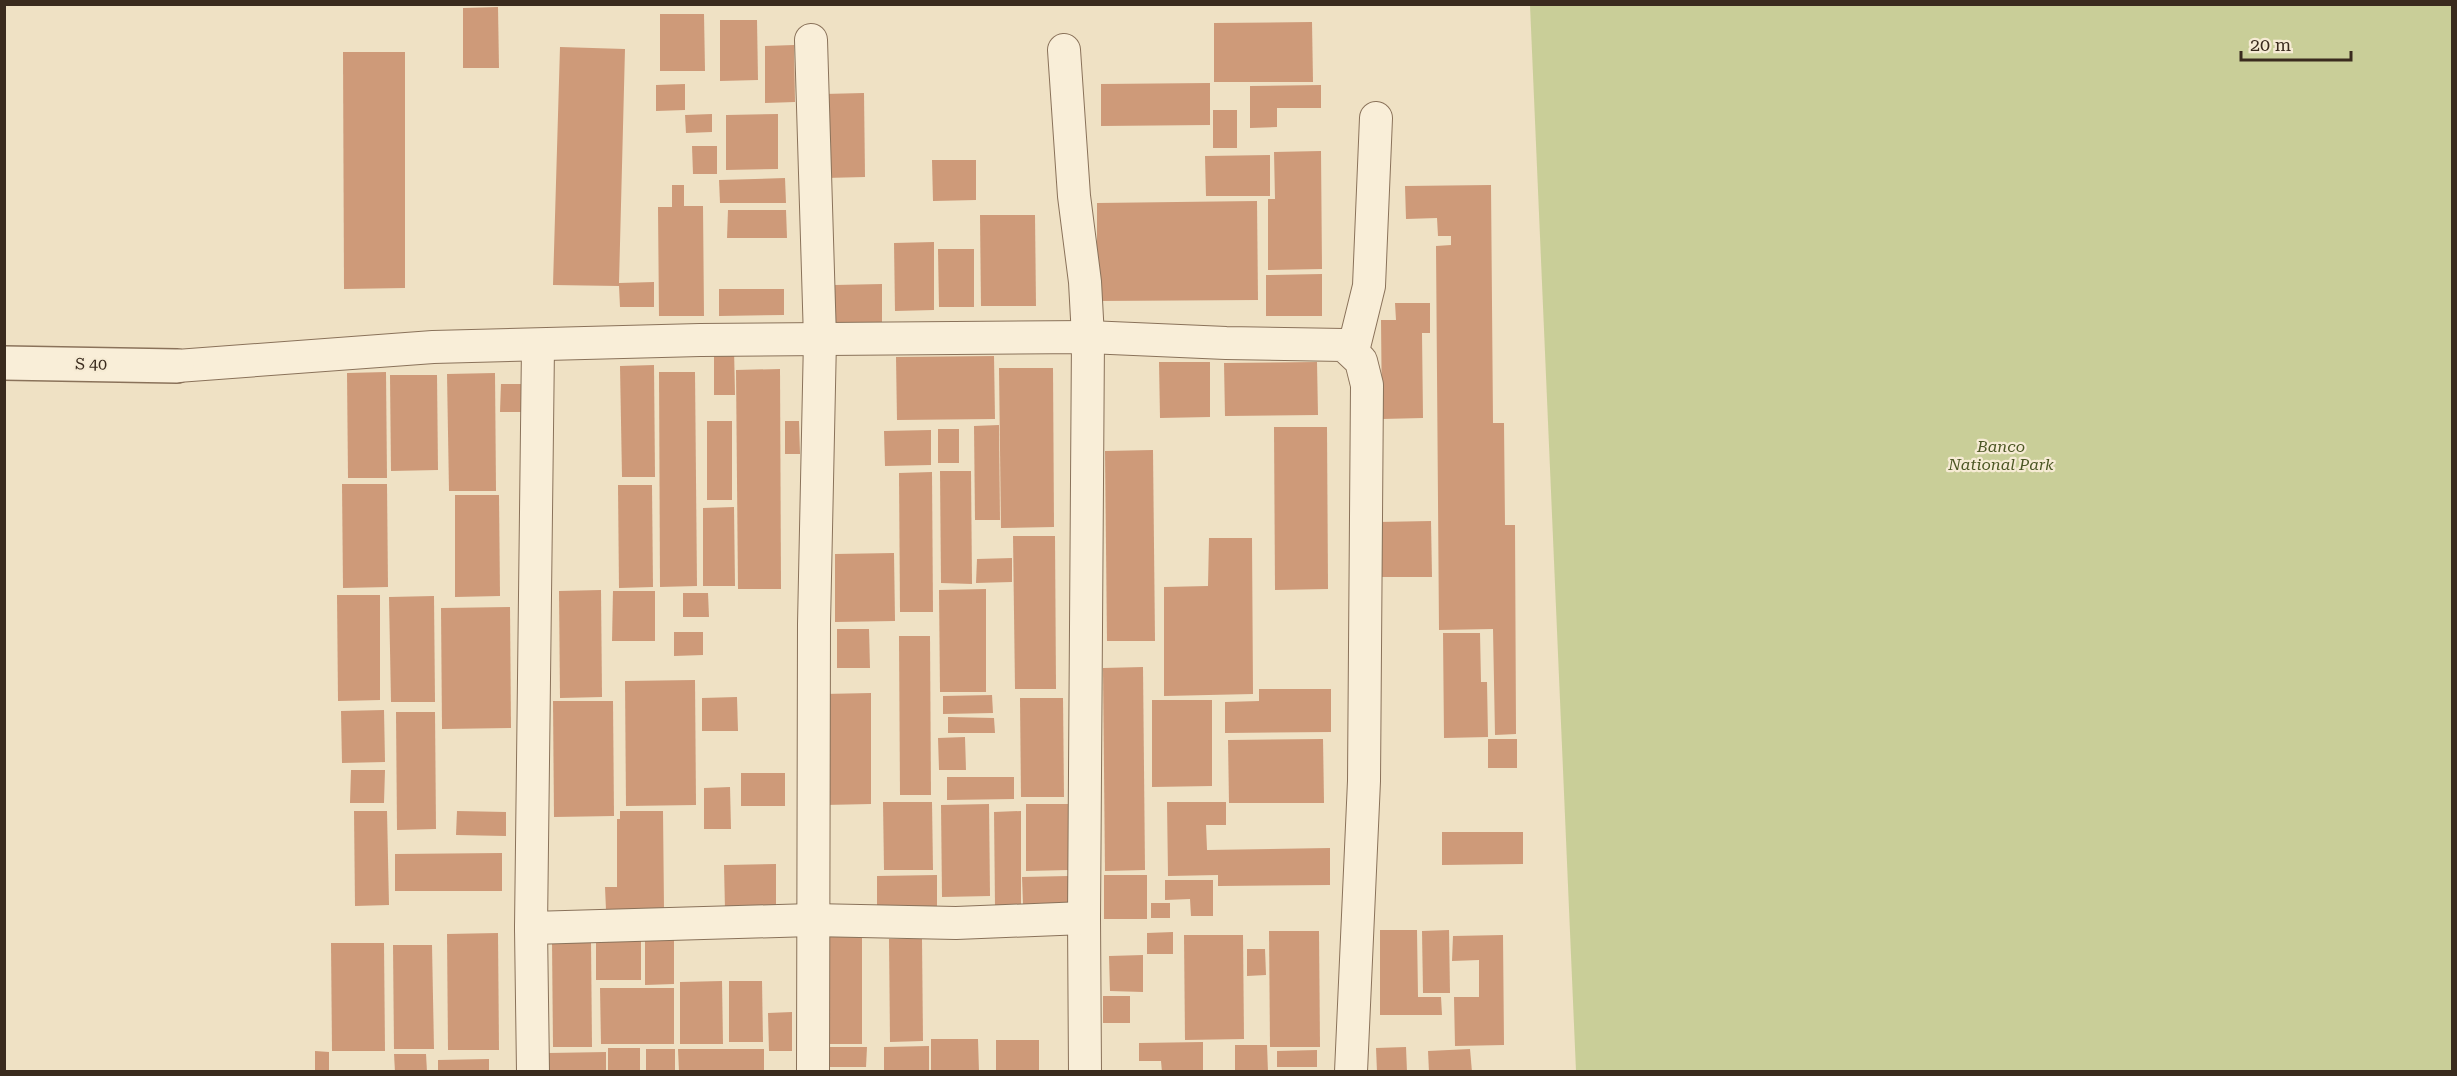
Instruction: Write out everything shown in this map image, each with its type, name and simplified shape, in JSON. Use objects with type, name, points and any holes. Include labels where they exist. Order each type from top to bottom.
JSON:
[{"type":"street","points":[[811,40],[820,339],[814,600],[813,1071]]},
{"type":"street","points":[[1064,50],[1074,196],[1088,337],[1085,1071]]},
{"type":"street","points":[[1353,351],[1369,286],[1376,118]]},
{"type":"street","points":[[177,366],[433,347],[700,340],[1088,337],[1344,345],[1361,361],[1367,385],[1364,781],[1352,1071]]},
{"type":"street","points":[[533,1071],[531,928],[538,346]]},
{"type":"street","name":"S 40","points":[[4,363],[177,366]]},
{"type":"street","points":[[531,928],[812,920],[956,923],[1084,918]]},
{"type":"green space","name":"Banco National Park","points":[[1530,5],[2452,5],[2452,1071],[1576,1071]]},
{"type":"building","points":[[498,7],[499,68],[463,68],[463,8]]},
{"type":"building","points":[[660,14],[704,14],[705,71],[660,71]]},
{"type":"building","points":[[720,20],[757,20],[758,80],[720,81]]},
{"type":"building","points":[[1312,22],[1313,82],[1214,82],[1214,23]]},
{"type":"building","points":[[794,45],[795,102],[765,103],[765,46]]},
{"type":"building","points":[[560,47],[625,49],[619,283],[654,282],[654,307],[620,307],[619,286],[553,285]]},
{"type":"building","points":[[343,52],[405,52],[405,288],[344,289]]},
{"type":"building","points":[[1210,83],[1210,125],[1101,126],[1101,84]]},
{"type":"building","points":[[685,84],[685,110],[656,111],[656,85]]},
{"type":"building","points":[[1321,85],[1321,108],[1277,108],[1277,127],[1250,128],[1250,86]]},
{"type":"building","points":[[864,93],[865,177],[825,178],[824,94]]},
{"type":"building","points":[[1213,110],[1237,110],[1237,148],[1213,148]]},
{"type":"building","points":[[712,114],[712,132],[686,133],[685,115]]},
{"type":"building","points":[[778,114],[778,169],[726,170],[726,115]]},
{"type":"building","points":[[692,146],[717,146],[717,174],[693,174]]},
{"type":"building","points":[[1321,151],[1322,269],[1268,270],[1268,199],[1275,199],[1274,152]]},
{"type":"building","points":[[1270,155],[1270,196],[1206,196],[1205,156]]},
{"type":"building","points":[[932,160],[976,160],[976,200],[933,201]]},
{"type":"building","points":[[785,178],[786,203],[720,203],[719,180]]},
{"type":"building","points":[[672,185],[684,185],[684,206],[703,206],[704,316],[659,316],[658,207],[672,207]]},
{"type":"building","points":[[1491,185],[1493,423],[1504,423],[1505,525],[1515,525],[1516,734],[1495,735],[1493,629],[1439,630],[1436,246],[1451,245],[1451,236],[1438,236],[1437,218],[1406,219],[1405,186]]},
{"type":"building","points":[[1257,201],[1258,300],[1097,301],[1097,203]]},
{"type":"building","points":[[728,210],[786,210],[787,238],[727,238]]},
{"type":"building","points":[[980,215],[1035,215],[1036,306],[981,306]]},
{"type":"building","points":[[934,242],[934,310],[895,311],[894,243]]},
{"type":"building","points":[[938,249],[974,249],[974,307],[939,307]]},
{"type":"building","points":[[1322,274],[1322,316],[1266,316],[1266,275]]},
{"type":"building","points":[[882,284],[882,324],[835,324],[834,285]]},
{"type":"building","points":[[719,289],[784,289],[784,315],[719,316]]},
{"type":"building","points":[[1395,303],[1430,303],[1430,333],[1422,333],[1423,418],[1382,419],[1381,320],[1396,320]]},
{"type":"building","points":[[734,348],[735,395],[714,395],[714,349]]},
{"type":"building","points":[[994,356],[995,419],[897,420],[896,357]]},
{"type":"building","points":[[1159,362],[1210,362],[1210,417],[1160,418]]},
{"type":"building","points":[[1317,362],[1318,415],[1225,416],[1224,363]]},
{"type":"building","points":[[654,365],[655,477],[622,477],[620,366]]},
{"type":"building","points":[[999,368],[1053,368],[1054,527],[1001,528]]},
{"type":"building","points":[[780,369],[781,589],[738,589],[736,370]]},
{"type":"building","points":[[386,372],[387,478],[348,478],[347,373]]},
{"type":"building","points":[[659,372],[695,372],[697,586],[660,587]]},
{"type":"building","points":[[495,373],[496,491],[449,491],[447,374]]},
{"type":"building","points":[[390,375],[437,375],[438,470],[391,471]]},
{"type":"building","points":[[501,384],[521,384],[521,412],[500,412]]},
{"type":"building","points":[[707,421],[732,421],[732,500],[707,500]]},
{"type":"building","points":[[785,421],[799,421],[800,454],[785,454]]},
{"type":"building","points":[[999,425],[1000,520],[975,520],[974,426]]},
{"type":"building","points":[[1274,427],[1327,427],[1328,589],[1275,590]]},
{"type":"building","points":[[938,429],[959,429],[959,463],[938,463]]},
{"type":"building","points":[[931,430],[931,465],[885,466],[884,431]]},
{"type":"building","points":[[1153,450],[1155,641],[1107,641],[1105,451]]},
{"type":"building","points":[[940,471],[971,471],[972,584],[941,583]]},
{"type":"building","points":[[932,472],[933,612],[900,612],[899,473]]},
{"type":"building","points":[[342,484],[387,484],[388,587],[343,588]]},
{"type":"building","points":[[618,485],[652,485],[653,587],[619,588]]},
{"type":"building","points":[[455,495],[499,495],[500,596],[455,597]]},
{"type":"building","points":[[734,507],[735,586],[703,586],[703,508]]},
{"type":"building","points":[[1431,521],[1432,577],[1379,577],[1378,522]]},
{"type":"building","points":[[1013,536],[1055,536],[1056,689],[1015,689]]},
{"type":"building","points":[[1209,538],[1252,538],[1253,694],[1164,696],[1164,587],[1208,586]]},
{"type":"building","points":[[894,553],[895,621],[835,622],[835,554]]},
{"type":"building","points":[[1012,558],[1012,582],[976,583],[977,559]]},
{"type":"building","points":[[986,589],[986,692],[940,692],[939,590]]},
{"type":"building","points":[[601,590],[602,697],[560,698],[559,591]]},
{"type":"building","points":[[613,591],[655,591],[655,641],[612,641]]},
{"type":"building","points":[[683,593],[708,593],[709,617],[683,617]]},
{"type":"building","points":[[337,595],[380,595],[380,700],[338,701]]},
{"type":"building","points":[[434,596],[435,702],[391,702],[389,597]]},
{"type":"building","points":[[510,607],[511,728],[442,729],[441,608]]},
{"type":"building","points":[[837,629],[869,629],[870,668],[837,668]]},
{"type":"building","points":[[674,632],[703,632],[703,655],[674,656]]},
{"type":"building","points":[[1443,633],[1480,633],[1481,682],[1487,682],[1488,737],[1444,738]]},
{"type":"building","points":[[899,636],[930,636],[931,795],[900,795]]},
{"type":"building","points":[[1143,667],[1145,870],[1105,871],[1103,668]]},
{"type":"building","points":[[695,680],[696,805],[626,806],[625,681]]},
{"type":"building","points":[[1259,689],[1331,689],[1331,732],[1225,733],[1225,702],[1259,701]]},
{"type":"building","points":[[871,693],[871,804],[825,805],[824,694]]},
{"type":"building","points":[[992,695],[993,713],[943,714],[943,696]]},
{"type":"building","points":[[737,697],[738,731],[702,731],[702,698]]},
{"type":"building","points":[[1020,698],[1063,698],[1064,797],[1021,797]]},
{"type":"building","points":[[1152,700],[1212,700],[1212,786],[1152,787]]},
{"type":"building","points":[[553,701],[613,701],[614,816],[554,817]]},
{"type":"building","points":[[384,710],[385,762],[342,763],[341,711]]},
{"type":"building","points":[[396,712],[435,712],[436,829],[397,830]]},
{"type":"building","points":[[948,717],[994,718],[995,733],[948,733]]},
{"type":"building","points":[[965,737],[966,770],[939,770],[938,738]]},
{"type":"building","points":[[1323,739],[1324,803],[1229,803],[1228,740]]},
{"type":"building","points":[[1488,739],[1517,739],[1517,768],[1488,768]]},
{"type":"building","points":[[351,770],[385,770],[384,803],[350,803]]},
{"type":"building","points":[[741,773],[785,773],[785,806],[741,806]]},
{"type":"building","points":[[947,777],[1014,777],[1014,799],[947,800]]},
{"type":"building","points":[[730,787],[731,829],[704,829],[704,788]]},
{"type":"building","points":[[883,802],[932,802],[933,870],[884,870]]},
{"type":"building","points":[[1167,802],[1226,802],[1226,825],[1206,825],[1207,850],[1330,848],[1330,885],[1218,886],[1218,875],[1168,876]]},
{"type":"building","points":[[989,804],[990,896],[942,897],[941,805]]},
{"type":"building","points":[[1026,804],[1068,804],[1069,870],[1026,871]]},
{"type":"building","points":[[354,811],[387,811],[389,905],[355,906]]},
{"type":"building","points":[[457,811],[506,812],[506,836],[456,835]]},
{"type":"building","points":[[620,811],[663,811],[664,909],[606,910],[605,887],[617,887],[617,819],[620,819]]},
{"type":"building","points":[[1021,811],[1021,905],[995,906],[994,812]]},
{"type":"building","points":[[1442,832],[1523,832],[1523,864],[1442,865]]},
{"type":"building","points":[[502,853],[502,891],[395,891],[395,854]]},
{"type":"building","points":[[776,864],[776,910],[725,910],[724,865]]},
{"type":"building","points":[[937,875],[937,910],[877,910],[877,876]]},
{"type":"building","points":[[1104,875],[1147,875],[1147,919],[1104,919]]},
{"type":"building","points":[[1068,876],[1068,904],[1023,904],[1022,877]]},
{"type":"building","points":[[1165,880],[1213,880],[1213,916],[1191,916],[1190,899],[1165,900]]},
{"type":"building","points":[[1151,903],[1170,903],[1170,918],[1151,918]]},
{"type":"building","points":[[1380,930],[1417,930],[1418,997],[1441,997],[1442,1015],[1380,1015]]},
{"type":"building","points":[[1449,930],[1450,993],[1423,993],[1422,931]]},
{"type":"building","points":[[1269,931],[1319,931],[1320,1047],[1270,1047]]},
{"type":"building","points":[[1173,932],[1173,954],[1147,954],[1147,933]]},
{"type":"building","points":[[498,933],[499,1050],[448,1050],[447,934]]},
{"type":"building","points":[[823,934],[862,934],[862,1044],[823,1044]]},
{"type":"building","points":[[645,935],[674,935],[674,984],[645,985]]},
{"type":"building","points":[[1184,935],[1243,935],[1244,1039],[1185,1040]]},
{"type":"building","points":[[1503,935],[1504,1045],[1455,1046],[1454,997],[1479,997],[1479,960],[1452,961],[1453,936]]},
{"type":"building","points":[[889,939],[922,939],[923,1041],[890,1042]]},
{"type":"building","points":[[641,940],[641,980],[596,980],[596,941]]},
{"type":"building","points":[[591,941],[592,1047],[553,1047],[552,942]]},
{"type":"building","points":[[331,943],[384,943],[385,1051],[332,1051]]},
{"type":"building","points":[[393,945],[432,945],[434,1049],[394,1049]]},
{"type":"building","points":[[1247,949],[1265,949],[1266,975],[1247,976]]},
{"type":"building","points":[[1143,955],[1143,992],[1110,991],[1109,956]]},
{"type":"building","points":[[722,981],[723,1044],[680,1044],[680,982]]},
{"type":"building","points":[[729,981],[762,981],[763,1042],[729,1042]]},
{"type":"building","points":[[600,988],[674,988],[674,1044],[601,1044]]},
{"type":"building","points":[[1103,996],[1130,996],[1130,1023],[1103,1023]]},
{"type":"building","points":[[792,1012],[792,1051],[769,1051],[768,1013]]},
{"type":"building","points":[[931,1039],[978,1039],[979,1072],[931,1072]]},
{"type":"building","points":[[996,1040],[1039,1040],[1039,1072],[996,1072]]},
{"type":"building","points":[[1203,1042],[1203,1072],[1162,1072],[1161,1061],[1139,1061],[1139,1043]]},
{"type":"building","points":[[1235,1045],[1267,1045],[1268,1072],[1235,1072]]},
{"type":"building","points":[[929,1046],[929,1072],[884,1072],[884,1047]]},
{"type":"building","points":[[816,1047],[867,1047],[866,1067],[816,1067]]},
{"type":"building","points":[[1406,1047],[1407,1072],[1377,1072],[1376,1048]]},
{"type":"building","points":[[608,1048],[640,1048],[640,1072],[608,1072]]},
{"type":"building","points":[[646,1049],[675,1049],[675,1072],[646,1072]]},
{"type":"building","points":[[678,1049],[764,1049],[764,1072],[679,1072]]},
{"type":"building","points":[[1470,1049],[1472,1072],[1429,1072],[1428,1051]]},
{"type":"building","points":[[1317,1050],[1317,1067],[1277,1067],[1277,1051]]},
{"type":"building","points":[[315,1051],[329,1052],[329,1071],[315,1071]]},
{"type":"building","points":[[606,1052],[606,1072],[549,1072],[549,1053]]},
{"type":"building","points":[[394,1054],[426,1054],[427,1072],[395,1072]]},
{"type":"building","points":[[489,1059],[489,1072],[438,1072],[438,1060]]}]
